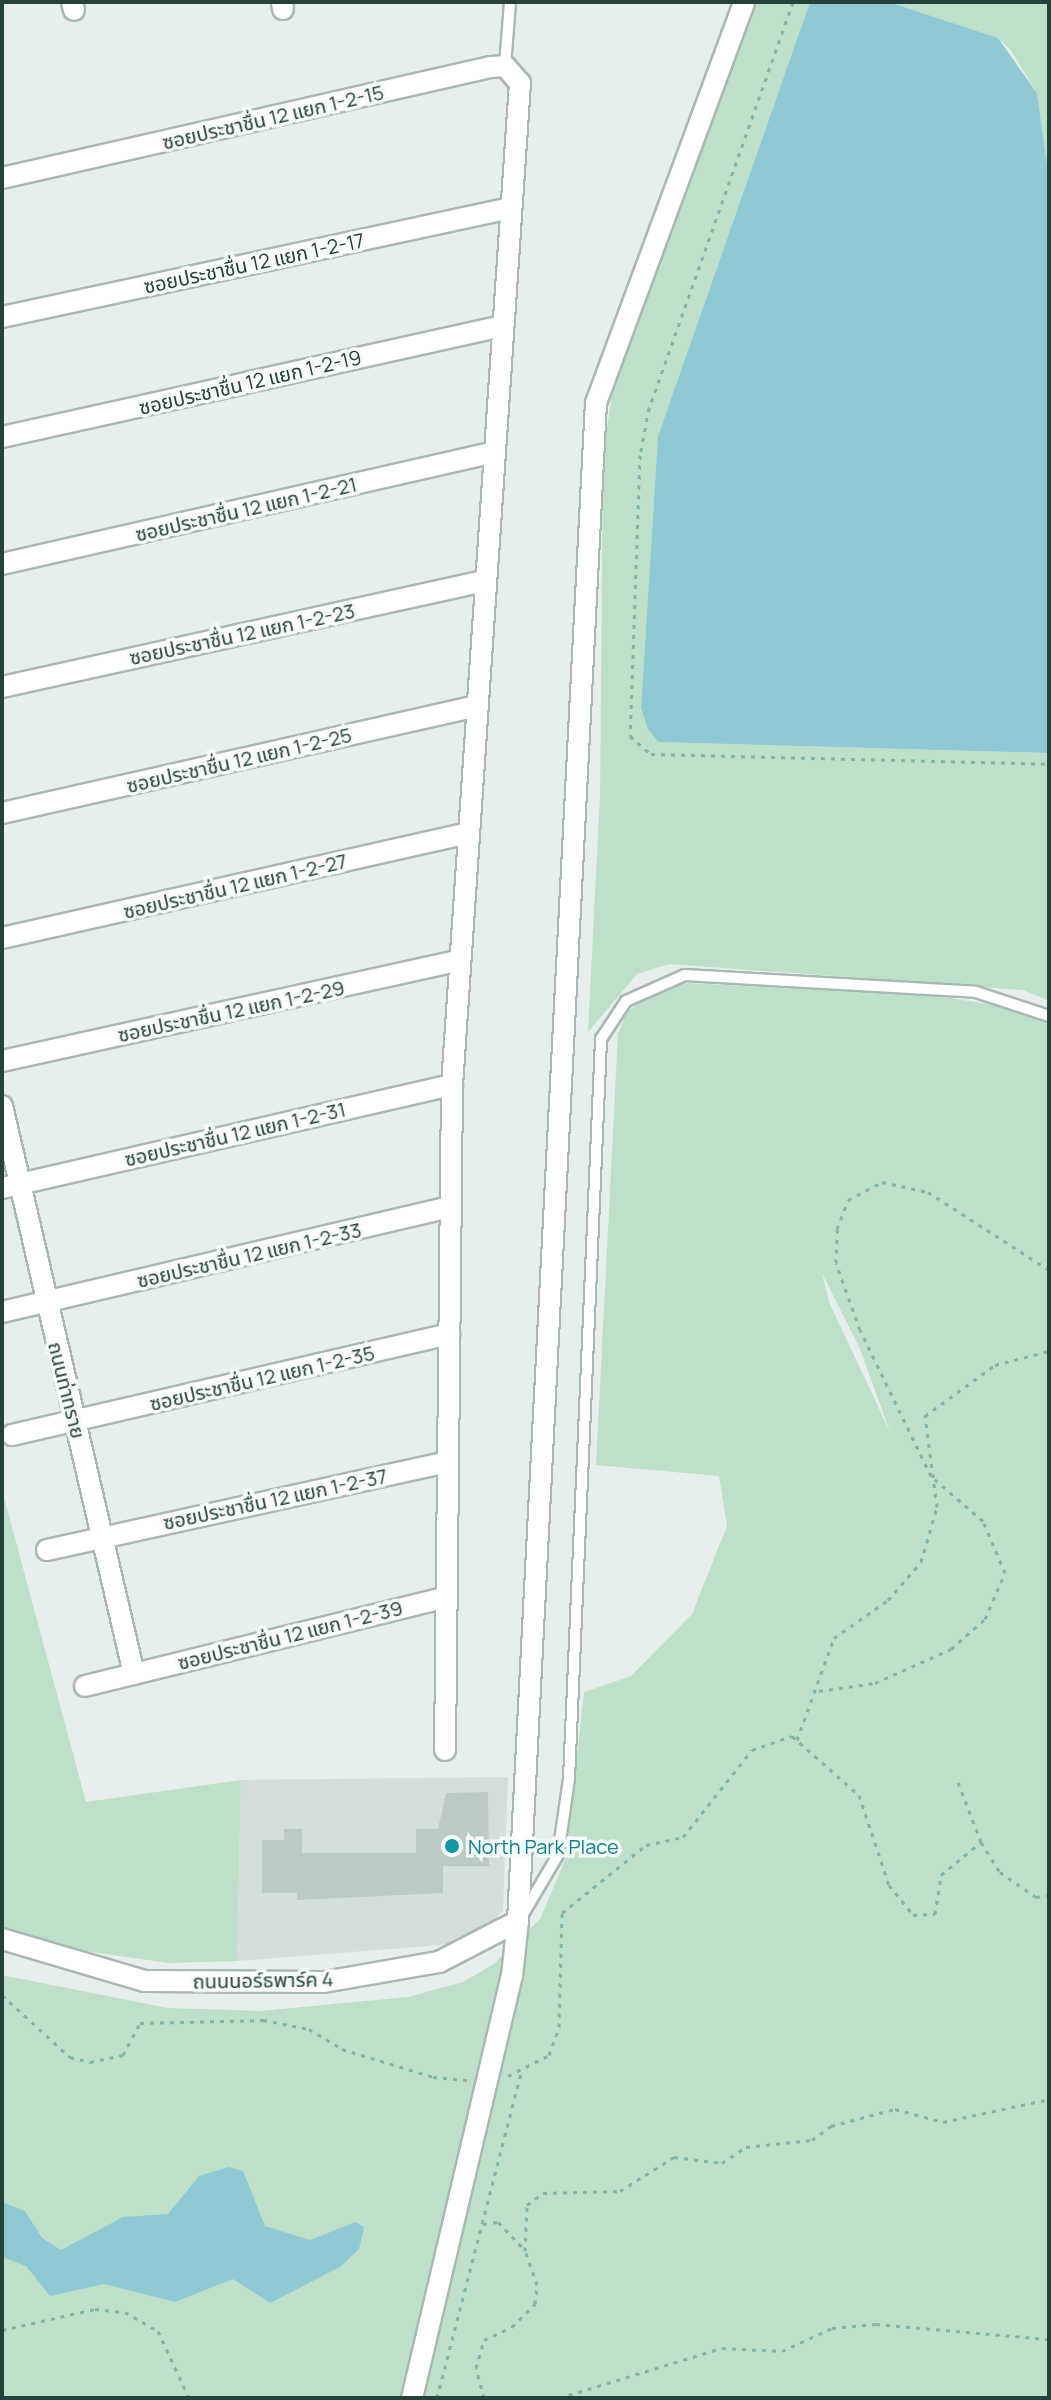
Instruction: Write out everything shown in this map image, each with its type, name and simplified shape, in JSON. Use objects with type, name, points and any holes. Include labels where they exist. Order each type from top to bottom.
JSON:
[{"type":"street","points":[[412,2398],[488,2079],[518,1921],[596,403],[744,2]]},
{"type":"street","points":[[445,1750],[452,1085],[506,209],[521,100],[516,72],[505,66]]},
{"type":"street","name":"ซอยประชาชื่น 12 แยก 1-2-15","points":[[2,178],[505,66]]},
{"type":"street","name":"ซอยประชาชื่น 12 แยก 1-2-17","points":[[2,317],[506,209]]},
{"type":"street","name":"ซอยประชาชื่น 12 แยก 1-2-19","points":[[2,437],[498,327]]},
{"type":"street","name":"ซอยประชาชื่น 12 แยก 1-2-21","points":[[2,564],[491,453]]},
{"type":"street","name":"ซอยประชาชื่น 12 แยก 1-2-23","points":[[2,687],[483,581]]},
{"type":"street","name":"ซอยประชาชื่น 12 แยก 1-2-25","points":[[2,813],[475,706]]},
{"type":"street","name":"ซอยประชาชื่น 12 แยก 1-2-27","points":[[2,938],[468,833]]},
{"type":"street","name":"ซอยประชาชื่น 12 แยก 1-2-29","points":[[2,1061],[460,960]]},
{"type":"street","name":"ซอยประชาชื่น 12 แยก 1-2-31","points":[[10,1186],[452,1085]]},
{"type":"street","name":"ถนนท่าทราย","points":[[2,1106],[10,1186],[46,1302],[134,1674]]},
{"type":"street","name":"ซอยประชาชื่น 12 แยก 1-2-33","points":[[2,1312],[451,1207]]},
{"type":"street","name":"ซอยประชาชื่น 12 แยก 1-2-35","points":[[12,1435],[449,1334]]},
{"type":"street","name":"ซอยประชาชื่น 12 แยก 1-2-37","points":[[47,1550],[447,1462]]},
{"type":"street","name":"ซอยประชาชื่น 12 แยก 1-2-39","points":[[85,1686],[446,1597]]},
{"type":"street","name":"ถนนนอร์ธพาร์ค 4","points":[[2,1939],[145,1981],[324,1982],[439,1962],[518,1921]]},
{"type":"lane","points":[[505,66],[510,2]]},
{"type":"lane","points":[[518,1921],[558,1855],[569,1779],[601,1039],[626,1001],[685,975],[976,992],[1049,1016]]},
{"type":"path","points":[[793,2],[649,408],[640,455],[630,736],[651,754],[1049,764]]},
{"type":"path","points":[[819,1691],[875,1683],[951,1649],[985,1619],[1005,1560],[983,1521],[931,1476],[840,1280],[837,1229],[848,1200],[882,1182],[928,1192],[1049,1270]]},
{"type":"path","points":[[797,1740],[819,1691],[834,1638],[888,1600],[921,1562],[937,1507],[925,1416],[995,1365],[1049,1351]]},
{"type":"path","points":[[2,1995],[70,2057],[90,2062],[123,2055],[140,2023],[263,2020],[309,2029],[342,2049],[433,2077],[488,2079],[521,2074],[549,2055],[559,2027],[562,1913],[646,1845],[683,1837],[752,1750],[771,1738],[797,1740],[859,1795],[889,1885],[913,1915],[935,1914],[941,1875],[981,1842]]},
{"type":"path","points":[[956,1777],[981,1842],[1000,1872],[1036,1897],[1049,1895]]},
{"type":"path","points":[[437,2398],[521,2074]]},
{"type":"path","points":[[484,2398],[476,2368],[484,2340],[512,2327],[535,2304],[537,2285],[525,2251],[527,2205],[543,2193],[620,2191],[674,2157],[722,2163],[746,2147],[812,2140],[831,2126],[895,2109],[943,2122],[1049,2099]]},
{"type":"path","points":[[482,2224],[498,2222],[525,2251]]},
{"type":"path","points":[[2,2330],[95,2309],[125,2312],[158,2331],[189,2398]]},
{"type":"path","points":[[559,2398],[722,2348],[782,2351],[832,2328],[876,2324],[1049,2339]]},
{"type":"shaded area","points":[[508,1777],[503,1911],[477,1935],[454,1944],[237,1961],[241,1780]]},
{"type":"green space","points":[[757,2],[810,2],[658,436],[641,708],[659,742],[1049,753],[1049,1001],[1023,990],[670,964],[637,974],[588,1032],[600,796],[603,454],[615,375]]},
{"type":"green space","points":[[889,2],[1049,2],[1049,178],[1037,93],[1010,49],[998,38]]},
{"type":"green space","points":[[690,983],[938,996],[1018,1009],[1049,1025],[1049,2398],[2,2398],[2,1975],[168,2008],[260,2011],[408,1997],[463,1982],[494,1964],[540,1919],[566,1858],[584,1692],[631,1676],[692,1614],[727,1526],[719,1476],[596,1465],[618,1033],[627,1012],[659,988]],"holes":[[[822,1273],[860,1349],[890,1432],[829,1302]]]},
{"type":"green space","points":[[2,1490],[86,1802],[241,1780],[237,1961],[168,1963],[72,1949],[2,1928]]},
{"type":"water","points":[[810,2],[889,2],[998,38],[1037,93],[1049,178],[1049,753],[658,742],[648,729],[641,708],[658,436]]},
{"type":"water","points":[[229,2167],[243,2171],[265,2226],[310,2240],[356,2222],[364,2227],[359,2249],[340,2267],[270,2303],[233,2279],[175,2302],[104,2284],[50,2296],[26,2266],[2,2257],[2,2202],[25,2211],[42,2238],[61,2250],[123,2217],[168,2214],[199,2176]]},
{"type":"building","name":"North Park Place","points":[[488,1792],[489,1866],[443,1866],[443,1893],[297,1900],[297,1893],[262,1893],[262,1840],[284,1840],[284,1829],[302,1829],[302,1853],[416,1853],[416,1829],[438,1829],[446,1793]]},
{"type":"place","name":"North Park Place","points":[[452,1846]]}]
